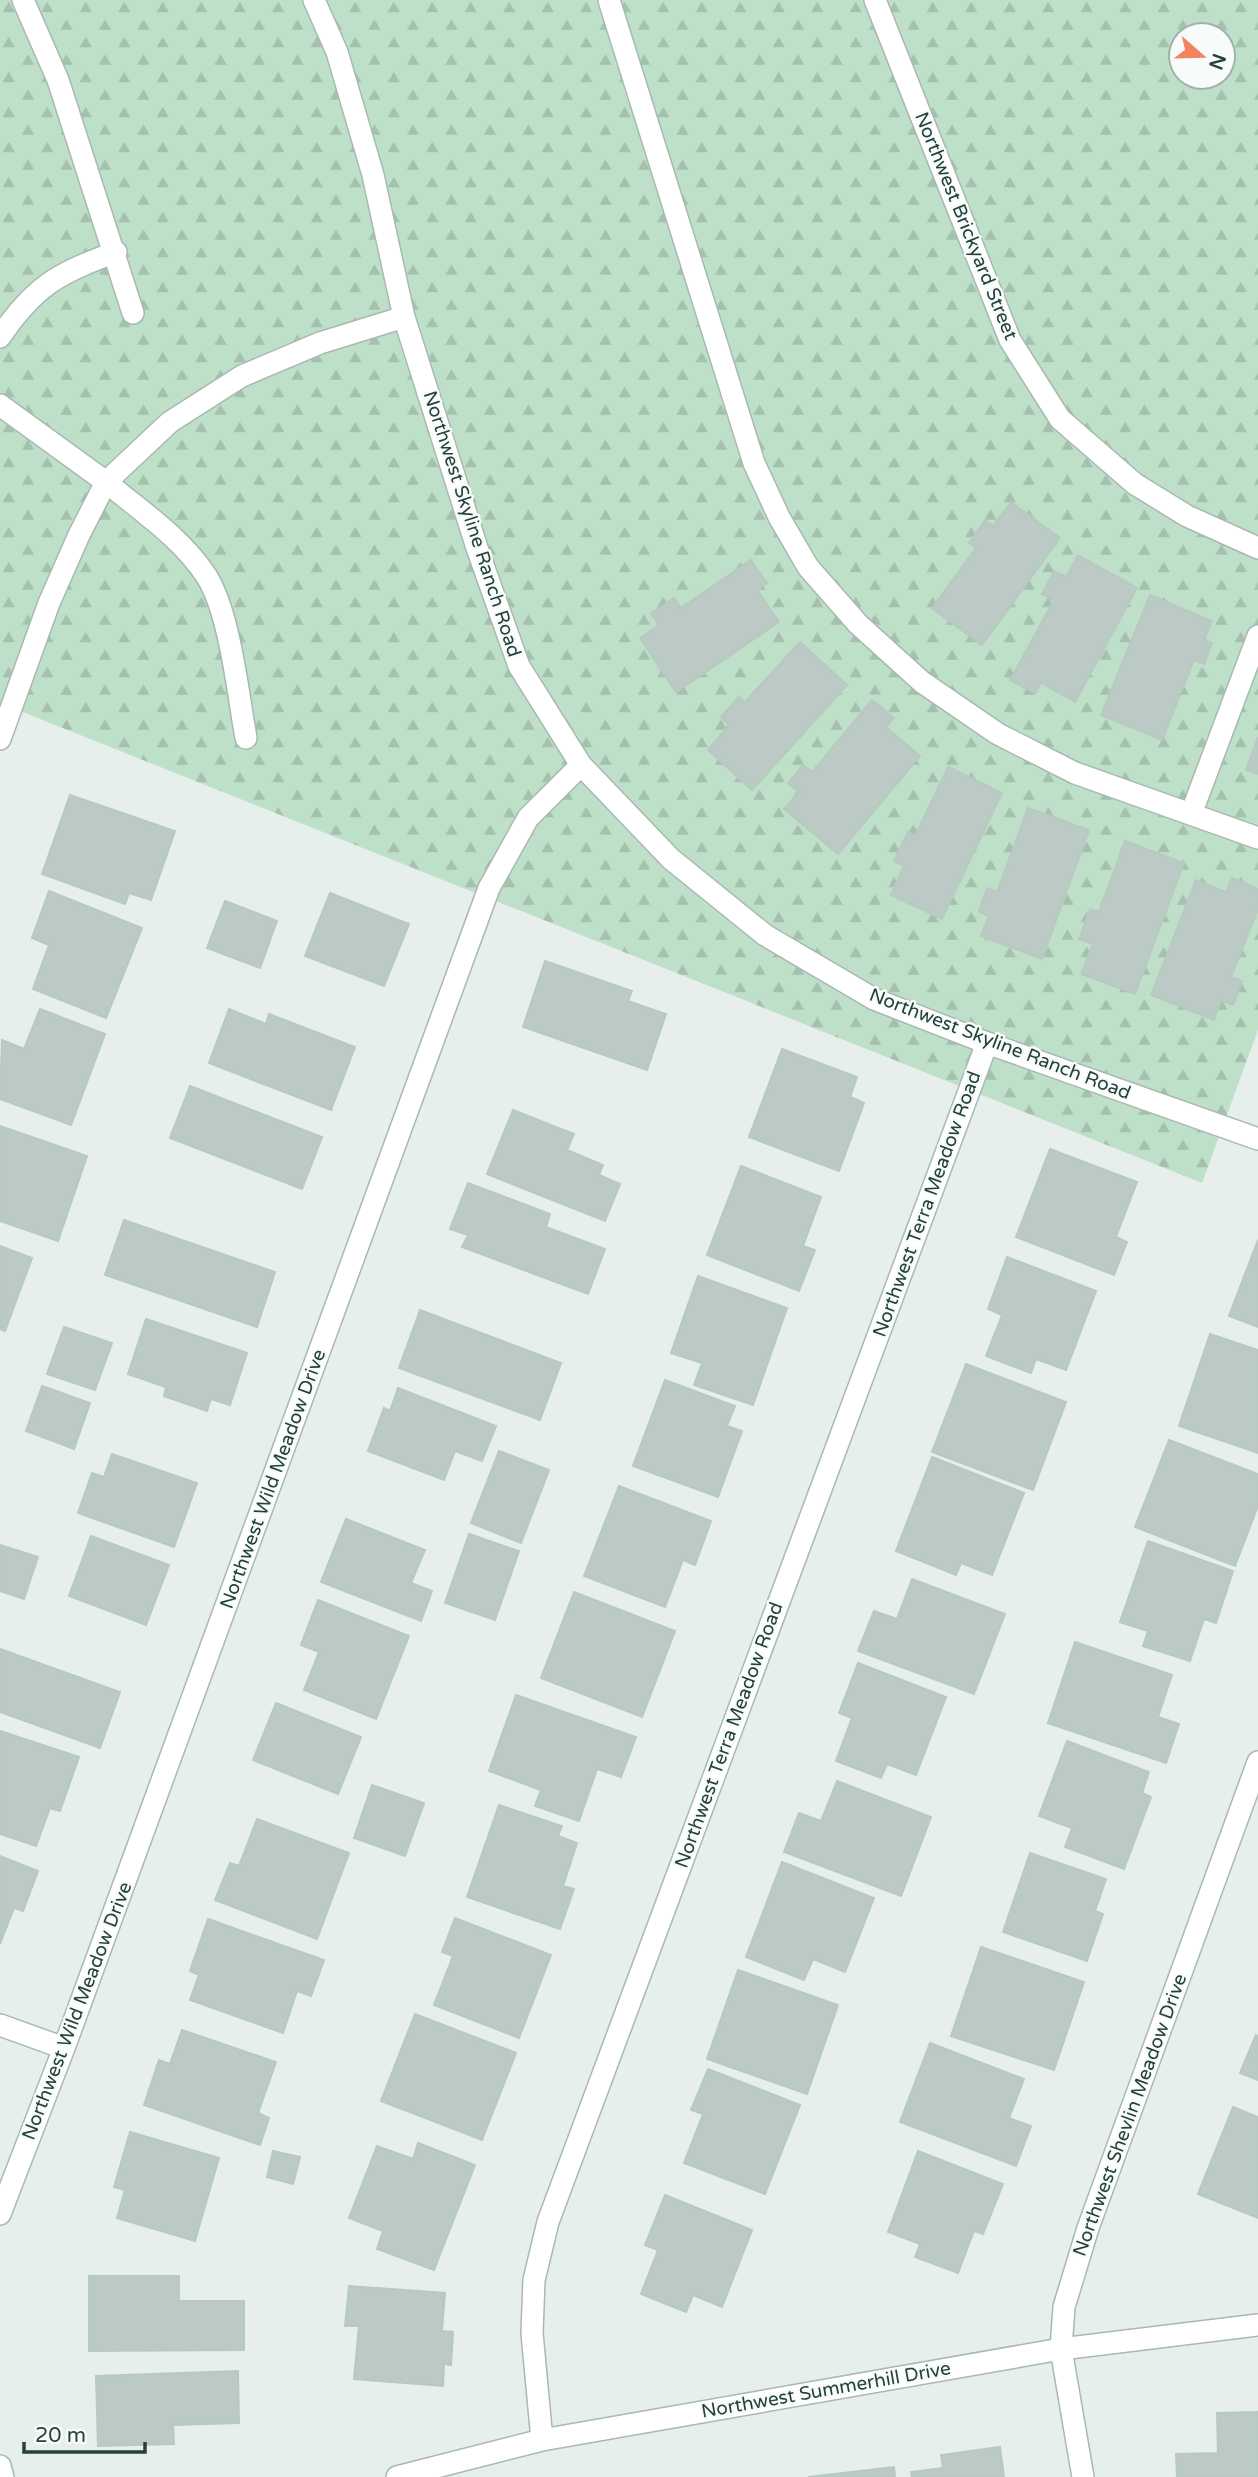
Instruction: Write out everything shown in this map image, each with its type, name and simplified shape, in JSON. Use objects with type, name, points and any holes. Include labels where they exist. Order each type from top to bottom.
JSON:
[{"type":"street","points":[[23,0],[58,80],[134,313]]},
{"type":"street","name":"Northwest Skyline Ranch Road","points":[[314,0],[337,52],[373,175],[404,317],[477,548],[519,666],[581,765],[671,859],[765,935],[874,999],[1258,1139]]},
{"type":"street","points":[[609,0],[754,463],[779,517],[808,568],[858,624],[922,682],[998,734],[1075,773],[1258,838]]},
{"type":"street","name":"Northwest Brickyard Street","points":[[876,0],[1010,340],[1060,419],[1135,484],[1187,516],[1258,548]]},
{"type":"street","points":[[0,337],[14,316],[36,292],[69,269],[116,253]]},
{"type":"street","points":[[0,739],[49,603],[106,482],[170,422],[242,376],[320,343],[404,317]]},
{"type":"street","points":[[0,405],[106,482],[179,543],[208,578],[224,620],[246,738]]},
{"type":"street","points":[[1191,814],[1258,636]]},
{"type":"street","name":"Northwest Wild Meadow Drive","points":[[0,2214],[64,2048],[489,888],[528,818],[581,765]]},
{"type":"street","name":"Northwest Terra Meadow Road","points":[[542,2440],[532,2333],[534,2280],[548,2222],[987,1042]]},
{"type":"street","name":"Northwest Shevlin Meadow Drive","points":[[1083,2477],[1061,2349],[1064,2307],[1088,2228],[1258,1762]]},
{"type":"street","points":[[0,2025],[64,2048]]},
{"type":"street","name":"Northwest Summerhill Drive","points":[[397,2477],[542,2440],[1061,2349],[1258,2325]]},
{"type":"street","points":[[0,2466],[3,2477]]},
{"type":"green space","points":[[0,0],[1258,0],[1258,1030],[1202,1183],[0,703]]},
{"type":"building","points":[[1011,502],[1060,538],[982,645],[932,608],[976,548],[969,543],[985,520],[993,526]]},
{"type":"building","points":[[1078,555],[1137,588],[1075,702],[1041,683],[1035,693],[1010,680],[1054,600],[1042,594],[1054,571],[1066,577]]},
{"type":"building","points":[[751,560],[767,583],[757,590],[779,622],[676,692],[640,638],[659,625],[651,613],[674,598],[681,608]]},
{"type":"building","points":[[1150,595],[1212,621],[1204,640],[1212,643],[1204,664],[1194,660],[1162,740],[1101,715]]},
{"type":"building","points":[[800,642],[847,685],[752,790],[708,750],[729,725],[721,717],[739,697],[745,702]]},
{"type":"building","points":[[872,700],[894,718],[886,727],[920,756],[838,854],[784,809],[799,792],[788,783],[803,765],[812,772]]},
{"type":"building","points":[[1258,737],[1258,774],[1246,770]]},
{"type":"building","points":[[948,767],[1002,793],[942,919],[891,895],[904,866],[894,861],[908,832],[915,836]]},
{"type":"building","points":[[70,795],[175,831],[151,900],[129,893],[125,904],[42,874]]},
{"type":"building","points":[[1028,808],[1089,830],[1042,959],[981,936],[989,916],[979,912],[987,888],[997,892]]},
{"type":"building","points":[[1125,841],[1184,863],[1135,994],[1081,974],[1093,944],[1079,939],[1090,909],[1099,912]]},
{"type":"building","points":[[1232,878],[1258,889],[1258,909],[1231,977],[1242,981],[1233,1005],[1221,1000],[1214,1020],[1151,995],[1196,880],[1226,892]]},
{"type":"building","points":[[49,891],[142,928],[106,1018],[33,989],[49,945],[32,938]]},
{"type":"building","points":[[330,893],[409,924],[384,986],[305,956]]},
{"type":"building","points":[[225,901],[277,921],[260,968],[207,948]]},
{"type":"building","points":[[545,961],[632,991],[628,1001],[666,1014],[647,1070],[523,1027]]},
{"type":"building","points":[[40,1009],[105,1034],[71,1125],[0,1099],[2,1040],[24,1049]]},
{"type":"building","points":[[229,1009],[266,1024],[269,1014],[355,1047],[331,1110],[209,1063]]},
{"type":"building","points":[[782,1049],[857,1077],[850,1097],[864,1103],[839,1171],[749,1137]]},
{"type":"building","points":[[190,1086],[322,1137],[302,1189],[170,1138]]},
{"type":"building","points":[[513,1110],[574,1134],[567,1150],[603,1165],[599,1175],[620,1184],[605,1221],[487,1174]]},
{"type":"building","points":[[0,1126],[87,1156],[58,1241],[0,1221]]},
{"type":"building","points":[[1050,1149],[1137,1182],[1116,1237],[1127,1242],[1114,1275],[1016,1237]]},
{"type":"building","points":[[741,1166],[821,1197],[803,1246],[815,1250],[799,1291],[707,1255]]},
{"type":"building","points":[[468,1183],[550,1214],[546,1227],[605,1249],[588,1294],[462,1247],[468,1235],[450,1229]]},
{"type":"building","points":[[124,1220],[275,1272],[257,1327],[105,1275]]},
{"type":"building","points":[[1258,1240],[1258,1327],[1229,1316]]},
{"type":"building","points":[[0,1246],[32,1258],[5,1331],[0,1329]]},
{"type":"building","points":[[1007,1257],[1096,1291],[1066,1370],[1036,1359],[1031,1373],[986,1356],[1002,1315],[988,1309]]},
{"type":"building","points":[[698,1276],[787,1308],[753,1405],[694,1385],[702,1363],[671,1353]]},
{"type":"building","points":[[420,1310],[561,1363],[540,1420],[399,1368]]},
{"type":"building","points":[[146,1319],[247,1353],[230,1405],[211,1399],[207,1411],[164,1396],[166,1387],[128,1374]]},
{"type":"building","points":[[64,1327],[112,1343],[95,1390],[47,1374]]},
{"type":"building","points":[[1210,1334],[1258,1350],[1258,1453],[1179,1426]]},
{"type":"building","points":[[966,1364],[1066,1402],[1033,1490],[932,1452]]},
{"type":"building","points":[[665,1380],[735,1406],[727,1426],[742,1431],[718,1497],[633,1466]]},
{"type":"building","points":[[42,1386],[90,1403],[74,1449],[26,1431]]},
{"type":"building","points":[[398,1388],[496,1426],[482,1461],[455,1451],[444,1480],[368,1451],[384,1408],[390,1411]]},
{"type":"building","points":[[1169,1440],[1258,1474],[1258,1506],[1235,1566],[1135,1527]]},
{"type":"building","points":[[499,1451],[549,1470],[521,1543],[471,1523]]},
{"type":"building","points":[[112,1454],[197,1483],[174,1547],[78,1513],[92,1473],[104,1477]]},
{"type":"building","points":[[932,1457],[1024,1493],[992,1575],[961,1563],[956,1575],[896,1551]]},
{"type":"building","points":[[619,1486],[711,1521],[695,1565],[683,1560],[665,1607],[584,1576]]},
{"type":"building","points":[[346,1519],[425,1550],[411,1583],[432,1591],[421,1621],[321,1582]]},
{"type":"building","points":[[469,1534],[519,1551],[495,1620],[445,1603]]},
{"type":"building","points":[[91,1536],[169,1565],[146,1625],[69,1596]]},
{"type":"building","points":[[1148,1541],[1233,1571],[1216,1623],[1204,1619],[1190,1661],[1143,1646],[1148,1631],[1120,1622]]},
{"type":"building","points":[[0,1545],[38,1557],[24,1599],[0,1591]]},
{"type":"building","points":[[912,1579],[1005,1614],[974,1694],[858,1651],[874,1611],[897,1619]]},
{"type":"building","points":[[574,1592],[675,1631],[642,1717],[541,1678]]},
{"type":"building","points":[[318,1600],[409,1636],[376,1719],[304,1690],[319,1652],[301,1645]]},
{"type":"building","points":[[1075,1642],[1172,1675],[1158,1717],[1179,1724],[1166,1763],[1048,1723]]},
{"type":"building","points":[[0,1649],[120,1692],[100,1748],[0,1712]]},
{"type":"building","points":[[858,1663],[946,1697],[916,1775],[887,1764],[881,1778],[836,1761],[852,1718],[839,1713]]},
{"type":"building","points":[[516,1695],[636,1737],[621,1777],[597,1769],[579,1821],[535,1806],[541,1790],[489,1771]]},
{"type":"building","points":[[276,1703],[361,1737],[338,1794],[253,1760]]},
{"type":"building","points":[[0,1731],[79,1757],[60,1811],[50,1808],[36,1846],[0,1834]]},
{"type":"building","points":[[1067,1741],[1149,1772],[1142,1793],[1151,1797],[1124,1869],[1065,1847],[1072,1828],[1039,1816]]},
{"type":"building","points":[[837,1781],[931,1817],[901,1896],[784,1852],[799,1813],[821,1821]]},
{"type":"building","points":[[372,1785],[424,1803],[405,1856],[354,1838]]},
{"type":"building","points":[[499,1805],[562,1826],[558,1836],[577,1843],[563,1886],[574,1889],[560,1929],[467,1897]]},
{"type":"building","points":[[257,1819],[349,1853],[317,1939],[215,1900],[230,1863],[239,1866]]},
{"type":"building","points":[[1030,1853],[1106,1879],[1095,1911],[1103,1914],[1087,1961],[1003,1932]]},
{"type":"building","points":[[0,1856],[38,1871],[23,1911],[14,1908],[0,1944]]},
{"type":"building","points":[[782,1862],[874,1898],[845,1972],[813,1959],[804,1980],[746,1957]]},
{"type":"building","points":[[455,1918],[551,1955],[519,2038],[434,2005],[453,1956],[442,1952]]},
{"type":"building","points":[[208,1919],[324,1960],[311,1996],[297,1991],[283,2033],[190,2000],[199,1975],[190,1971]]},
{"type":"building","points":[[981,1947],[1084,1982],[1054,2070],[951,2036]]},
{"type":"building","points":[[738,1970],[838,2005],[807,2094],[707,2059]]},
{"type":"building","points":[[415,2014],[516,2053],[482,2140],[381,2101]]},
{"type":"building","points":[[182,2030],[276,2062],[258,2113],[269,2118],[260,2145],[144,2105],[159,2060],[170,2064]]},
{"type":"building","points":[[1256,2035],[1258,2036],[1258,2080],[1240,2073]]},
{"type":"building","points":[[930,2043],[1024,2079],[1009,2118],[1031,2126],[1016,2166],[900,2122]]},
{"type":"building","points":[[708,2069],[800,2105],[765,2194],[684,2163],[703,2114],[691,2110]]},
{"type":"building","points":[[1233,2107],[1258,2117],[1258,2218],[1198,2194]]},
{"type":"building","points":[[130,2132],[219,2158],[195,2241],[117,2218],[125,2190],[114,2187]]},
{"type":"building","points":[[418,2143],[475,2165],[434,2270],[377,2249],[383,2231],[349,2218],[377,2146],[413,2159]]},
{"type":"building","points":[[273,2151],[300,2157],[293,2184],[267,2177]]},
{"type":"building","points":[[918,2151],[1003,2184],[983,2234],[974,2231],[958,2273],[915,2257],[920,2244],[888,2232]]},
{"type":"building","points":[[665,2195],[752,2230],[722,2307],[693,2295],[686,2312],[641,2294],[658,2250],[645,2245]]},
{"type":"building","points":[[89,2276],[179,2276],[179,2301],[244,2301],[244,2350],[89,2351]]},
{"type":"building","points":[[349,2286],[445,2293],[442,2331],[453,2332],[451,2365],[444,2364],[443,2386],[354,2379],[359,2326],[345,2326]]},
{"type":"building","points":[[238,2371],[239,2423],[173,2425],[174,2444],[98,2446],[96,2376]]},
{"type":"building","points":[[1258,2412],[1258,2477],[1177,2477],[1176,2454],[1218,2453],[1217,2413]]},
{"type":"building","points":[[1000,2447],[1004,2477],[912,2477],[911,2472],[943,2468],[941,2455]]},
{"type":"building","points":[[894,2467],[895,2477],[808,2477]]}]
